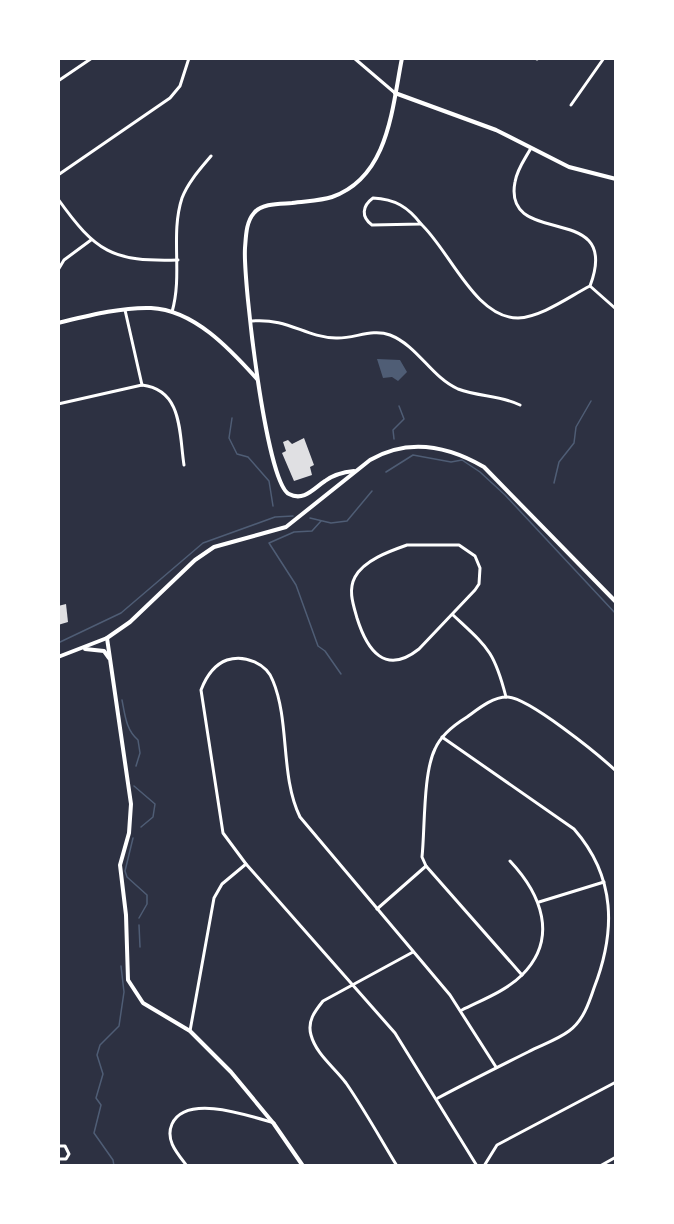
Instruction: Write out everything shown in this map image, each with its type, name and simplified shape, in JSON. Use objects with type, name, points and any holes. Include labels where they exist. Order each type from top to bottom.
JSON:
[{"type":"street","points":[[58,81],[92,58]]},
{"type":"street","points":[[58,175],[170,98],[180,86],[189,58]]},
{"type":"street","points":[[354,58],[395,93],[496,130],[569,167],[615,179]]},
{"type":"street","points":[[354,471],[344,472],[325,481],[303,496],[288,494],[282,489],[276,472],[257,379],[245,250],[247,225],[254,212],[270,205],[334,196],[352,186],[371,168],[383,147],[402,58]]},
{"type":"street","points":[[571,105],[604,58]]},
{"type":"street","points":[[422,224],[372,225],[366,221],[364,209],[373,198],[398,202],[411,211],[444,249],[486,307],[503,315],[519,318],[539,312],[590,286],[597,267],[597,252],[587,237],[575,230],[532,220],[523,212],[515,199],[514,182],[531,148]]},
{"type":"street","points":[[172,312],[178,293],[178,215],[183,195],[211,156]]},
{"type":"street","points":[[58,199],[91,240],[112,254],[140,261],[178,260]]},
{"type":"street","points":[[58,270],[64,260],[91,240]]},
{"type":"street","points":[[590,286],[615,309]]},
{"type":"street","points":[[58,323],[125,310],[151,308],[172,312],[226,345],[257,379]]},
{"type":"street","points":[[125,310],[142,385]]},
{"type":"street","points":[[252,321],[269,320],[337,338],[367,333],[389,334],[408,345],[442,380],[475,394],[506,398],[520,405]]},
{"type":"street","points":[[58,404],[142,385],[154,387],[171,399],[176,411],[184,465]]},
{"type":"street","points":[[58,657],[84,649],[107,638],[130,622],[195,560],[214,547],[286,526],[354,471],[385,451],[406,446],[443,449],[463,454],[484,467],[615,602]]},
{"type":"street","points":[[407,545],[459,545],[475,556],[480,576],[475,590],[453,615],[409,657],[398,660],[383,659],[372,651],[364,640],[352,602],[351,586],[363,568],[389,551],[407,545]]},
{"type":"street","points":[[453,615],[489,650],[498,665],[506,696]]},
{"type":"street","points":[[107,638],[131,804],[129,833],[120,866],[126,915],[128,980],[143,1003],[190,1031],[231,1072],[274,1124],[303,1166]]},
{"type":"street","points":[[84,649],[104,651],[111,661]]},
{"type":"street","points":[[477,1166],[395,1033],[246,864],[223,833],[201,690],[206,676],[227,660],[253,661],[265,668],[273,680],[296,809],[300,817],[462,1010],[496,1067]]},
{"type":"street","points":[[522,975],[426,866],[422,857],[430,764],[442,737],[480,707],[506,696],[519,700],[582,742],[615,771]]},
{"type":"street","points":[[437,1098],[570,1031],[586,1012],[606,958],[610,926],[604,882],[592,852],[574,829],[442,737]]},
{"type":"street","points":[[462,1010],[509,986],[522,975],[537,952],[542,920],[539,902],[525,876],[510,861]]},
{"type":"street","points":[[190,1031],[214,898],[222,884],[246,864]]},
{"type":"street","points":[[377,909],[426,866]]},
{"type":"street","points":[[539,902],[604,882]]},
{"type":"street","points":[[397,1166],[345,1083],[316,1047],[310,1033],[310,1023],[313,1014],[323,1001],[413,952]]},
{"type":"street","points":[[484,1166],[497,1145],[615,1082]]},
{"type":"street","points":[[187,1166],[170,1138],[170,1129],[181,1113],[192,1108],[215,1109],[274,1124]]},
{"type":"street","points":[[58,1146],[65,1146],[69,1151],[68,1156],[60,1160],[60,1166]]},
{"type":"street","points":[[600,1166],[615,1157]]},
{"type":"water","points":[[377,359],[400,360],[407,372],[398,381],[392,377],[383,378]]},
{"type":"building","points":[[304,438],[314,465],[310,467],[312,475],[294,481],[282,453],[286,451],[283,442],[288,440],[292,444]]},
{"type":"building","points":[[66,604],[68,622],[58,625],[58,606]]},
{"type":"waterway","points":[[554,483],[559,462],[574,443],[576,427],[591,401]]},
{"type":"waterway","points":[[394,439],[393,430],[404,419],[399,406]]},
{"type":"waterway","points":[[232,418],[229,438],[237,454],[248,457],[269,481],[273,506]]},
{"type":"waterway","points":[[386,472],[413,455],[451,462],[462,460],[480,472],[505,495],[616,614]]},
{"type":"waterway","points":[[310,518],[331,523],[347,521],[372,491]]},
{"type":"waterway","points":[[58,643],[121,613],[203,543],[275,517],[293,516]]},
{"type":"waterway","points":[[321,521],[312,531],[294,532],[269,543],[296,585],[318,646],[325,651],[341,674]]},
{"type":"waterway","points":[[122,700],[128,727],[138,740],[140,753],[136,766]]},
{"type":"waterway","points":[[134,786],[155,804],[153,817],[141,827]]},
{"type":"waterway","points":[[133,838],[125,871],[127,877],[147,895],[147,904],[139,918]]},
{"type":"waterway","points":[[139,925],[140,947]]},
{"type":"waterway","points":[[114,1166],[113,1160],[94,1133],[101,1105],[96,1098],[103,1074],[97,1055],[100,1045],[119,1026],[124,992],[121,966]]}]
